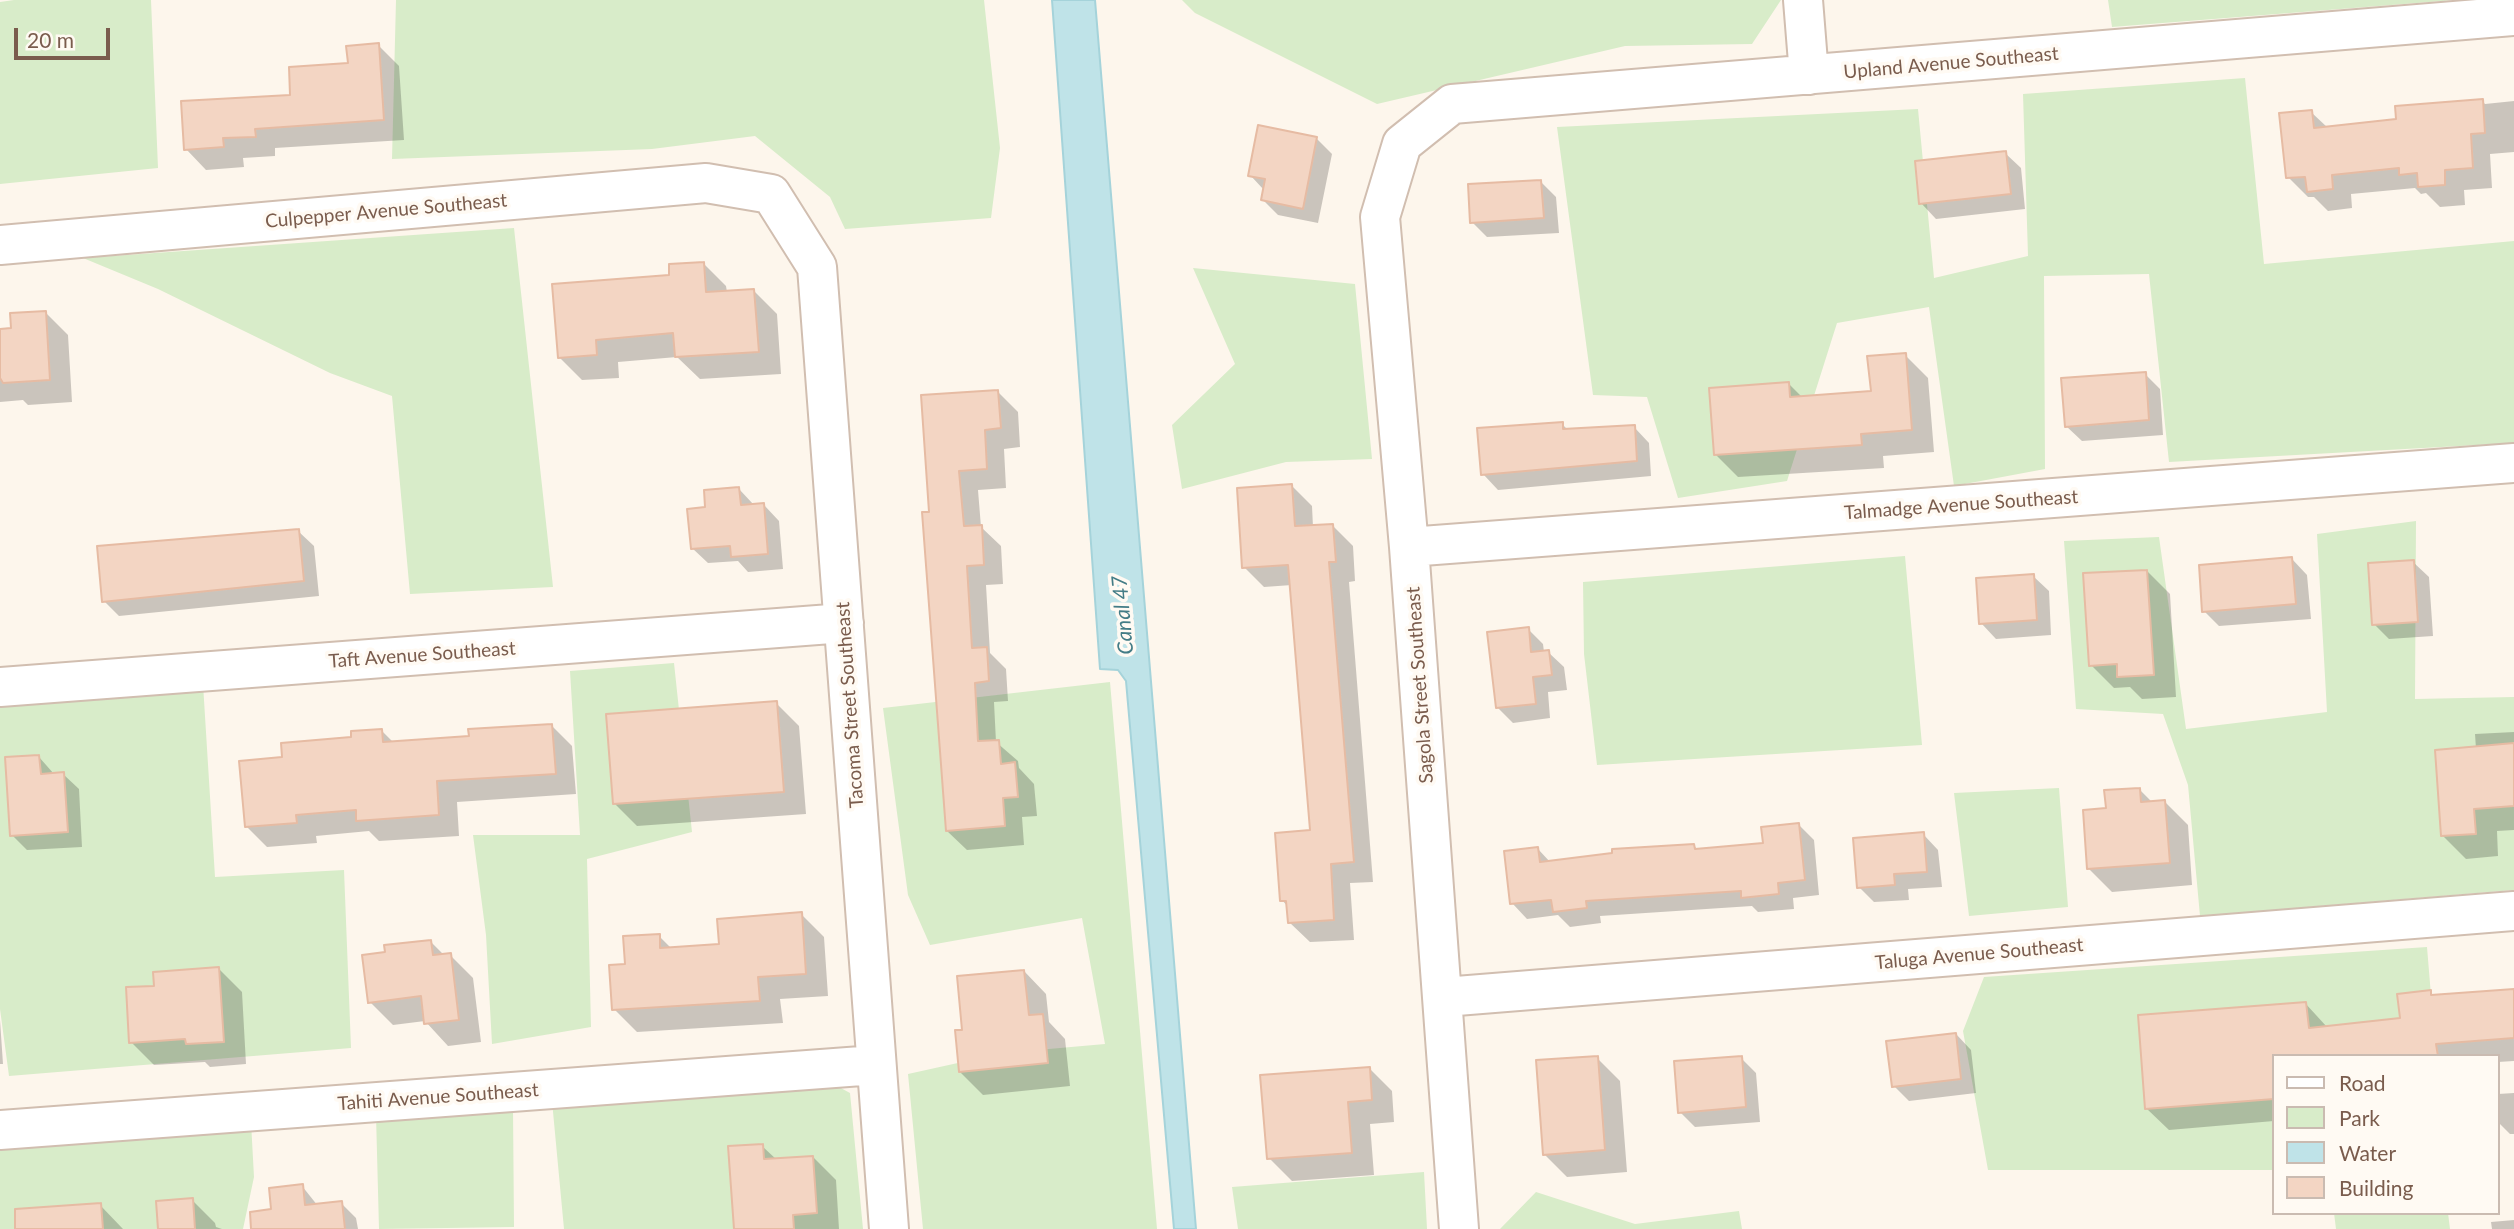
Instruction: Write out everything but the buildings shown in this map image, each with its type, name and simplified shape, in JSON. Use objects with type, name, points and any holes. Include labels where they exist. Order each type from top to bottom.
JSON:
[{"type":"street","points":[[1803,0],[1809,75]]},
{"type":"street","name":"Upland Avenue Southeast","points":[[1402,144],[1452,104],[2514,16]]},
{"type":"street","name":"Sagola Street Southeast","points":[[1402,144],[1380,217],[1409,547],[1460,1229]]},
{"type":"street","name":"Culpepper Avenue Southeast","points":[[0,245],[706,183],[771,194]]},
{"type":"street","name":"Tacoma Street Southeast","points":[[771,194],[817,267],[889,1229]]},
{"type":"street","name":"Talmadge Avenue Southeast","points":[[1409,547],[2514,463]]},
{"type":"street","name":"Taft Avenue Southeast","points":[[0,687],[844,623]]},
{"type":"street","name":"Taluga Avenue Southeast","points":[[1444,998],[2514,911]]},
{"type":"street","name":"Tahiti Avenue Southeast","points":[[0,1130],[875,1065]]},
{"type":"green space","points":[[151,0],[158,168],[0,184],[0,2]]},
{"type":"green space","points":[[396,0],[984,0],[1000,148],[991,218],[845,229],[830,197],[755,136],[652,149],[392,159]]},
{"type":"green space","points":[[1182,0],[1781,0],[1752,44],[1625,46],[1377,104],[1195,13]]},
{"type":"green space","points":[[2108,0],[2455,0],[2112,27]]},
{"type":"green space","points":[[2245,78],[2264,264],[2514,241],[2514,443],[2169,462],[2149,274],[2044,276],[2045,469],[1954,486],[1929,307],[1837,323],[1787,481],[1678,498],[1647,397],[1593,395],[1557,127],[1918,109],[1934,278],[2028,256],[2023,94]]},
{"type":"green space","points":[[514,228],[553,587],[410,594],[392,396],[330,373],[158,289],[83,258]]},
{"type":"green space","points":[[1193,268],[1355,284],[1372,459],[1286,462],[1182,489],[1172,425],[1235,364]]},
{"type":"green space","points":[[2416,521],[2415,699],[2514,697],[2514,890],[2200,916],[2188,785],[2163,714],[2076,709],[2064,541],[2159,537],[2186,729],[2327,712],[2317,534]]},
{"type":"green space","points":[[1905,556],[1922,745],[1597,765],[1584,654],[1583,582]]},
{"type":"green space","points":[[674,663],[692,832],[587,859],[591,1027],[492,1044],[486,935],[473,835],[580,835],[570,671]]},
{"type":"green space","points":[[1110,682],[1157,1229],[923,1229],[908,1074],[1003,1053],[1105,1044],[1082,918],[930,945],[908,895],[883,708]]},
{"type":"green space","points":[[203,684],[215,877],[344,870],[351,1048],[9,1076],[0,1009],[0,701]]},
{"type":"green space","points":[[2059,788],[2068,907],[1969,916],[1954,793]]},
{"type":"green space","points":[[2427,947],[2436,1054],[2272,1054],[2272,1170],[1988,1170],[1963,1031],[1984,977]]},
{"type":"green space","points":[[826,1080],[850,1093],[863,1229],[564,1229],[552,1101]]},
{"type":"green space","points":[[513,1109],[514,1227],[379,1229],[376,1115]]},
{"type":"green space","points":[[251,1122],[254,1177],[243,1229],[0,1229],[0,1142]]},
{"type":"green space","points":[[1424,1172],[1427,1229],[1238,1229],[1232,1187]]},
{"type":"green space","points":[[1536,1192],[1635,1224],[1739,1211],[1742,1229],[1500,1229]]},
{"type":"green space","points":[[2334,1215],[2448,1215],[2450,1229],[2336,1229]]},
{"type":"water","name":"Canal 47","points":[[1052,0],[1095,0],[1196,1229],[1174,1229],[1126,681],[1118,670],[1100,669]]}]
